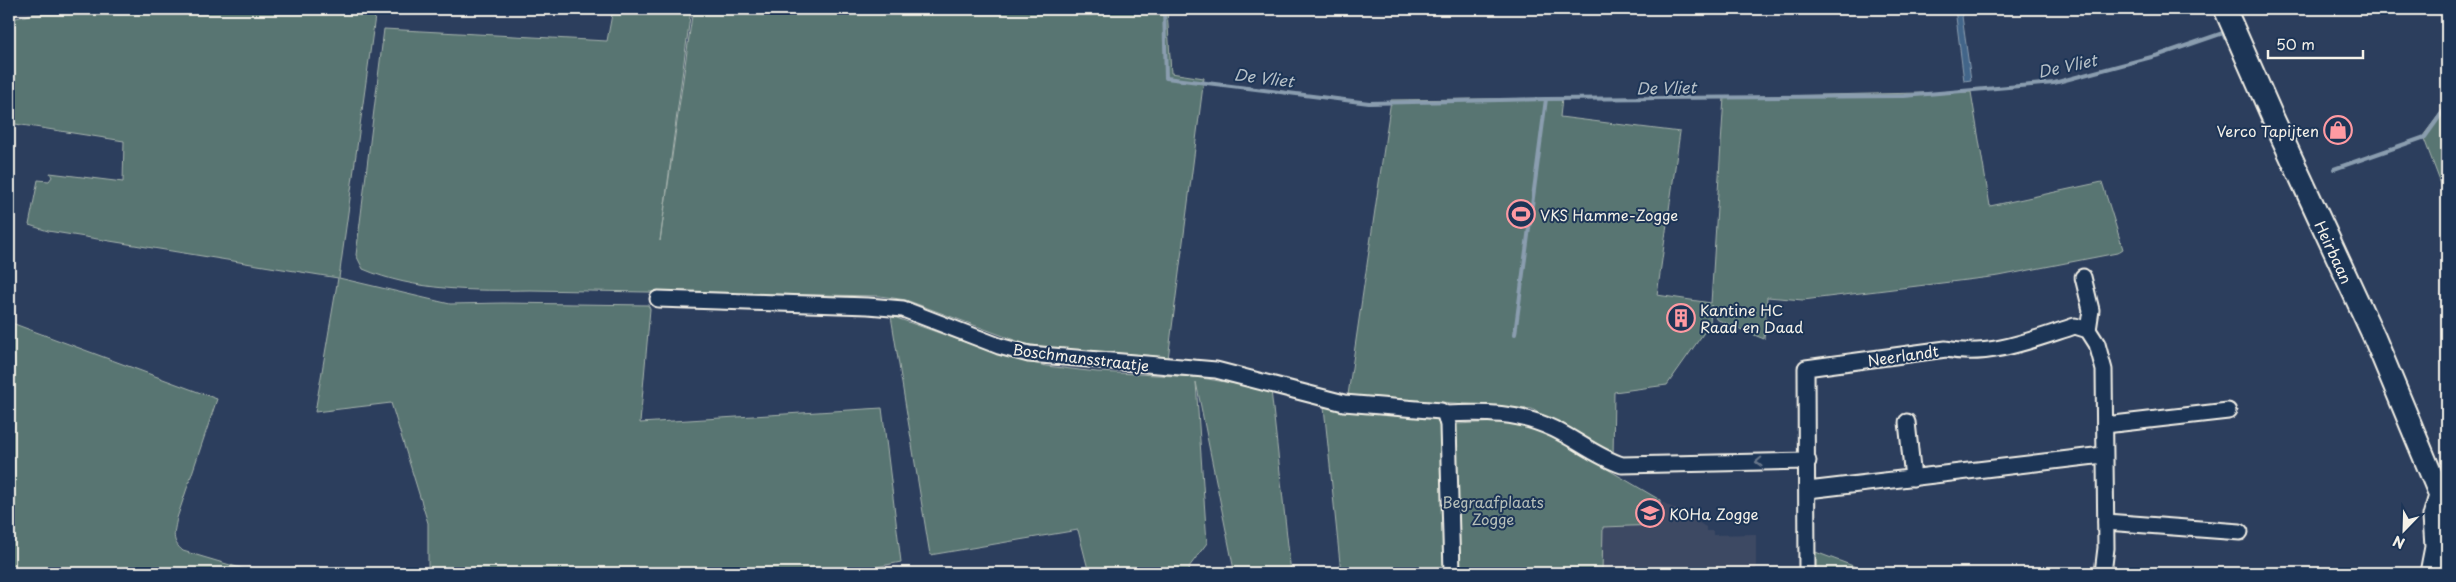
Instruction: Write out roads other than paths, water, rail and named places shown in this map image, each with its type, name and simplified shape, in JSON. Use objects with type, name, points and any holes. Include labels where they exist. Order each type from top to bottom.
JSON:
[{"type":"main road","name":"Heirbaan","points":[[2225,9],[2375,339],[2444,504],[2434,516],[2436,547],[2432,573]]},
{"type":"main road","points":[[2442,573],[2447,541]]},
{"type":"street","points":[[2083,277],[2091,310],[2088,330],[2097,344],[2104,370],[2105,425],[2103,455],[2106,522],[2103,573]]},
{"type":"street","name":"Boschmansstraatje","points":[[658,299],[868,306],[903,309],[999,346],[1030,354],[1216,370],[1344,403],[1441,411],[1445,414]]},
{"type":"street","name":"Neerlandt","points":[[1807,573],[1808,461],[1806,368],[1946,349],[1960,352],[1985,351],[2075,326],[2088,330]]},
{"type":"street","points":[[2105,425],[2228,411]]},
{"type":"street","points":[[1452,573],[1448,425],[1445,414],[1511,414],[1529,418],[1615,463],[1640,465],[1808,461]]},
{"type":"street","points":[[1907,422],[1913,478]]},
{"type":"street","points":[[1808,490],[2103,455]]},
{"type":"street","points":[[2106,522],[2240,532]]},
{"type":"waterway","name":"De Vliet","points":[[1164,9],[1166,78],[1369,103],[1546,99],[1904,96],[2054,83],[2159,55],[2223,33],[2225,38]]},
{"type":"waterway","points":[[1515,334],[1546,99]]},
{"type":"waterway","points":[[2334,169],[2425,137],[2447,106]]},
{"type":"place","name":"Verco Tapijten","points":[[2338,130]]},
{"type":"place","name":"VKS Hamme-Zogge","points":[[1521,214]]},
{"type":"place","name":"Kantine HC Raad en Daad","points":[[1681,318]]},
{"type":"place","name":"KOHa Zogge","points":[[1650,513]]},
{"type":"park label","name":"Begraafplaats Zogge","points":[[1493,510]]}]
